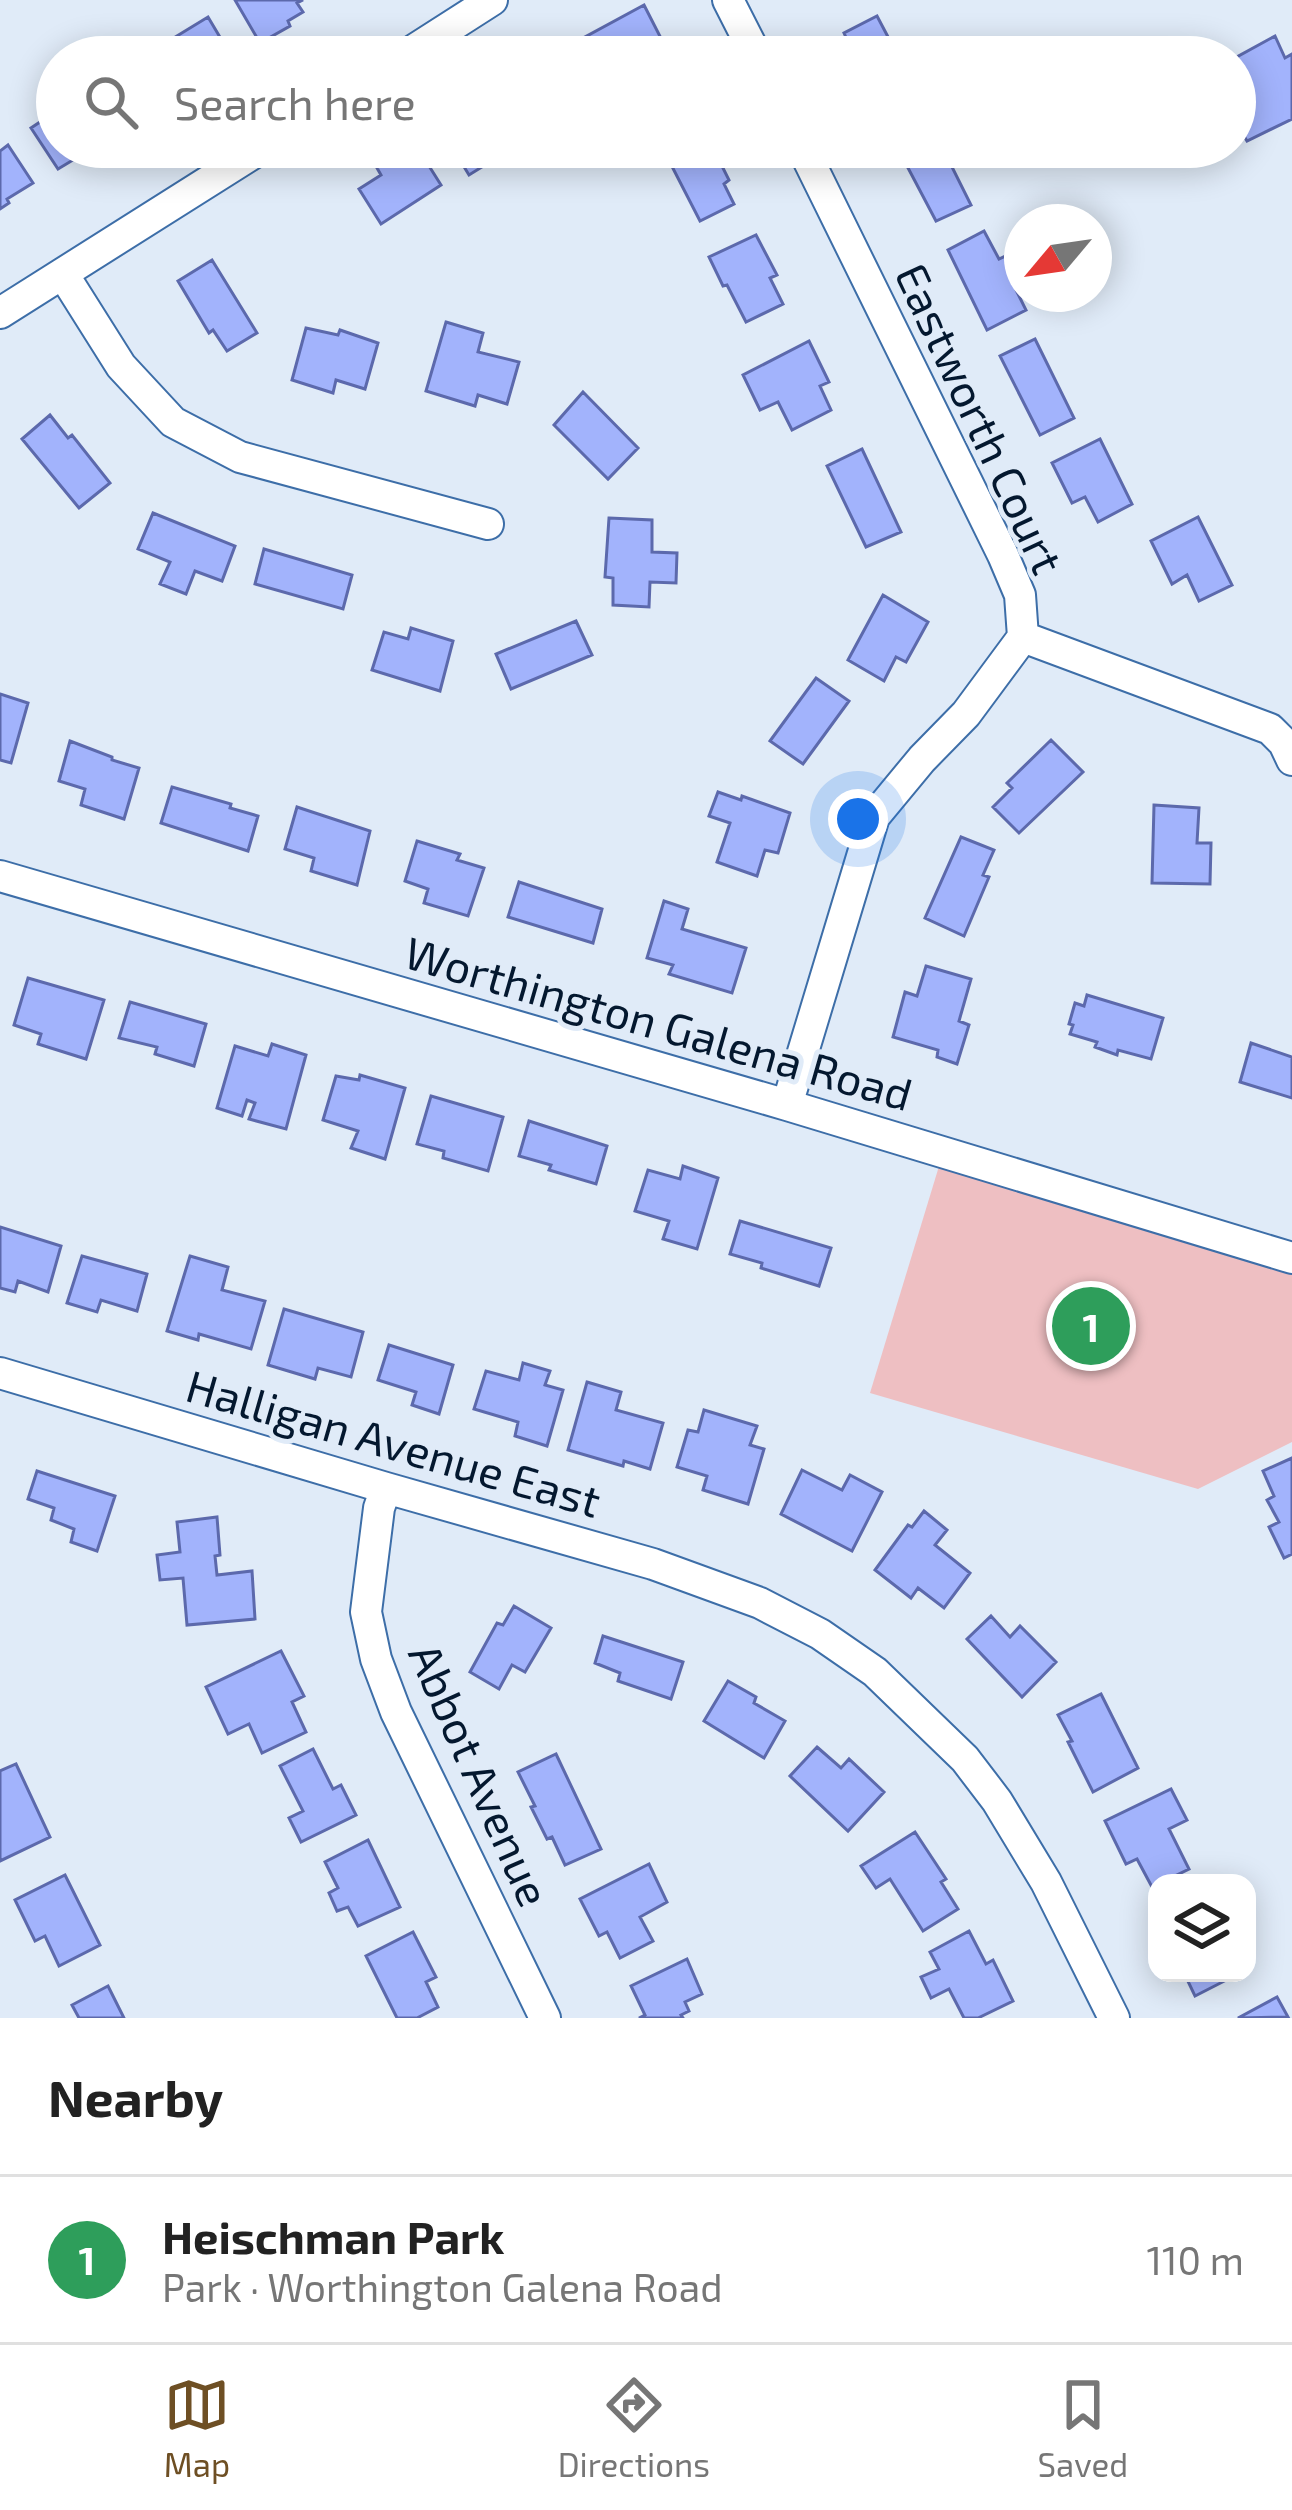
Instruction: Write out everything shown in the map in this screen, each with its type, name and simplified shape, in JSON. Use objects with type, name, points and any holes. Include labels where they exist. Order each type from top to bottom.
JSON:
[{"type":"street","points":[[436,36],[492,0]]},
{"type":"street","points":[[728,0],[746,36]]},
{"type":"street","points":[[0,313],[229,168]]},
{"type":"street","name":"Eastworth Court","points":[[787,1105],[874,817],[966,714],[1023,637],[1020,595],[1003,555],[812,168]]},
{"type":"street","points":[[63,274],[121,366],[173,422],[240,457],[488,524]]},
{"type":"street","points":[[1023,637],[1270,729],[1292,760]]},
{"type":"street","name":"Worthington Galena Road","points":[[0,876],[1292,1258]]},
{"type":"street","name":"Halligan Avenue East","points":[[0,1373],[653,1564],[760,1603],[820,1634],[875,1672],[965,1759],[998,1801],[1046,1882],[1114,2018]]},
{"type":"street","name":"Abbot Avenue","points":[[386,1488],[379,1508],[366,1612],[376,1659],[396,1712],[545,2018]]},
{"type":"shaded area","points":[[943,1153],[1292,1258],[1292,1442],[1198,1489],[870,1393]]},
{"type":"building","points":[[235,0],[303,0],[297,3],[303,12],[288,21],[290,26],[272,36],[256,36]]},
{"type":"building","points":[[644,5],[660,36],[587,36]]},
{"type":"building","points":[[877,16],[888,36],[845,36]]},
{"type":"building","points":[[208,17],[219,36],[177,36]]},
{"type":"building","points":[[1275,36],[1285,58],[1292,54],[1292,119],[1256,137],[1256,46]]},
{"type":"building","points":[[8,145],[33,183],[0,209],[0,151]]},
{"type":"building","points":[[377,168],[430,168],[441,185],[381,224],[359,189],[381,175]]},
{"type":"building","points":[[673,168],[723,168],[729,180],[724,184],[734,204],[700,221]]},
{"type":"building","points":[[908,168],[952,168],[971,205],[936,221]]},
{"type":"building","points":[[984,231],[999,259],[1004,257],[1004,312],[1022,312],[987,330],[948,250]]},
{"type":"building","points":[[756,235],[777,275],[770,278],[783,304],[746,322],[709,257]]},
{"type":"building","points":[[212,260],[257,333],[227,351],[213,330],[209,333],[178,281]]},
{"type":"building","points":[[446,322],[483,333],[478,352],[519,362],[507,404],[478,395],[475,406],[426,391]]},
{"type":"building","points":[[306,328],[338,335],[340,330],[378,343],[365,389],[336,380],[333,393],[292,380]]},
{"type":"building","points":[[1035,339],[1074,418],[1040,435],[1000,356]]},
{"type":"building","points":[[809,341],[829,382],[820,386],[831,410],[792,430],[778,402],[760,410],[743,375]]},
{"type":"building","points":[[583,392],[638,448],[608,479],[554,425]]},
{"type":"building","points":[[50,415],[110,483],[79,508],[22,439]]},
{"type":"building","points":[[1100,439],[1132,504],[1098,522],[1085,497],[1072,503],[1052,463]]},
{"type":"building","points":[[862,449],[901,532],[866,547],[827,466]]},
{"type":"building","points":[[153,513],[235,546],[222,581],[195,571],[186,594],[160,584],[170,562],[138,549]]},
{"type":"building","points":[[1198,517],[1232,585],[1199,601],[1187,575],[1172,584],[1151,541]]},
{"type":"building","points":[[609,518],[652,520],[652,552],[677,553],[676,583],[650,582],[649,607],[613,605],[613,578],[605,577]]},
{"type":"building","points":[[264,549],[352,575],[343,609],[255,584]]},
{"type":"building","points":[[883,595],[928,622],[906,662],[896,657],[884,681],[848,660]]},
{"type":"building","points":[[576,621],[592,655],[511,689],[496,654]]},
{"type":"building","points":[[411,628],[453,641],[440,691],[372,670],[384,632],[408,639]]},
{"type":"building","points":[[816,678],[849,701],[803,764],[770,741]]},
{"type":"building","points":[[0,694],[28,703],[11,763],[0,760]]},
{"type":"building","points":[[1051,740],[1083,772],[1019,833],[993,807],[1012,788],[1007,783]]},
{"type":"building","points":[[70,741],[139,768],[124,819],[81,805],[85,789],[59,781]]},
{"type":"building","points":[[172,787],[258,816],[248,851],[161,823]]},
{"type":"building","points":[[718,792],[790,813],[778,853],[765,850],[757,876],[717,862],[730,823],[709,816]]},
{"type":"building","points":[[1154,805],[1199,808],[1197,843],[1211,843],[1210,884],[1152,883]]},
{"type":"building","points":[[297,807],[370,831],[357,885],[311,871],[314,858],[285,849]]},
{"type":"building","points":[[961,837],[994,850],[983,875],[989,877],[964,936],[925,918]]},
{"type":"building","points":[[417,841],[460,854],[457,860],[484,868],[468,916],[424,903],[428,889],[405,881]]},
{"type":"building","points":[[519,882],[602,909],[593,943],[508,917]]},
{"type":"building","points":[[664,901],[688,909],[682,929],[746,948],[732,993],[669,974],[673,965],[647,958]]},
{"type":"building","points":[[926,966],[971,979],[959,1021],[969,1025],[957,1064],[937,1057],[938,1050],[893,1037],[905,992],[917,996]]},
{"type":"building","points":[[28,978],[104,1000],[86,1059],[38,1044],[41,1034],[14,1025]]},
{"type":"building","points":[[1087,995],[1163,1018],[1151,1059],[1118,1050],[1117,1055],[1095,1047],[1097,1042],[1070,1034],[1075,1003],[1084,1006]]},
{"type":"building","points":[[130,1002],[206,1024],[194,1066],[155,1054],[157,1047],[119,1038]]},
{"type":"building","points":[[1251,1043],[1292,1057],[1292,1098],[1240,1082]]},
{"type":"building","points":[[272,1044],[306,1055],[286,1129],[249,1119],[255,1103],[247,1100],[242,1116],[217,1108],[235,1046],[268,1056]]},
{"type":"building","points":[[360,1075],[405,1088],[385,1159],[351,1148],[358,1131],[323,1120],[336,1076],[359,1080]]},
{"type":"building","points":[[431,1096],[503,1117],[488,1171],[443,1158],[444,1151],[417,1144]]},
{"type":"building","points":[[529,1121],[607,1146],[596,1184],[519,1156]]},
{"type":"building","points":[[683,1166],[718,1178],[697,1249],[663,1239],[669,1221],[635,1211],[648,1170],[680,1179]]},
{"type":"building","points":[[740,1221],[831,1248],[819,1286],[730,1254]]},
{"type":"building","points":[[0,1227],[61,1246],[48,1292],[18,1281],[15,1292],[0,1288]]},
{"type":"building","points":[[82,1256],[147,1274],[137,1311],[101,1300],[97,1312],[67,1303]]},
{"type":"building","points":[[190,1256],[228,1267],[222,1290],[265,1301],[251,1349],[199,1334],[198,1340],[167,1331]]},
{"type":"building","points":[[284,1309],[363,1332],[351,1377],[318,1368],[315,1379],[268,1365]]},
{"type":"building","points":[[389,1345],[453,1365],[439,1414],[412,1405],[416,1392],[378,1380]]},
{"type":"building","points":[[523,1363],[550,1371],[545,1385],[563,1390],[547,1446],[515,1436],[518,1422],[474,1409],[486,1371],[519,1380]]},
{"type":"building","points":[[587,1382],[621,1392],[616,1410],[663,1423],[650,1469],[568,1450]]},
{"type":"building","points":[[704,1410],[757,1426],[750,1445],[764,1449],[748,1504],[703,1490],[707,1476],[677,1467],[688,1430],[698,1432]]},
{"type":"building","points":[[1292,1458],[1292,1554],[1284,1558],[1269,1527],[1279,1522],[1267,1500],[1274,1496],[1263,1471]]},
{"type":"building","points":[[802,1470],[842,1490],[850,1475],[882,1492],[852,1551],[781,1514]]},
{"type":"building","points":[[37,1471],[115,1496],[97,1551],[71,1542],[74,1529],[51,1520],[54,1508],[28,1499]]},
{"type":"building","points":[[924,1511],[947,1530],[935,1545],[970,1573],[944,1608],[918,1588],[911,1598],[875,1570]]},
{"type":"building","points":[[217,1517],[217,1575],[252,1571],[255,1619],[187,1625],[183,1578],[160,1580],[157,1555],[180,1552],[177,1522]]},
{"type":"building","points":[[514,1606],[551,1628],[525,1672],[512,1665],[499,1689],[470,1672],[497,1623],[503,1625]]},
{"type":"building","points":[[991,1616],[1010,1637],[1020,1626],[1056,1662],[1022,1697],[967,1639]]},
{"type":"building","points":[[603,1636],[683,1662],[671,1699],[618,1681],[620,1673],[595,1663]]},
{"type":"building","points":[[281,1651],[304,1696],[292,1702],[306,1732],[262,1753],[249,1724],[228,1734],[206,1687]]},
{"type":"building","points":[[728,1681],[785,1721],[764,1758],[704,1721]]},
{"type":"building","points":[[1101,1694],[1138,1768],[1093,1792],[1058,1715]]},
{"type":"building","points":[[817,1747],[841,1768],[849,1759],[884,1792],[848,1831],[790,1776]]},
{"type":"building","points":[[313,1749],[333,1789],[341,1785],[356,1815],[301,1842],[289,1818],[303,1811],[280,1766]]},
{"type":"building","points":[[556,1754],[601,1849],[565,1865],[552,1837],[547,1839],[518,1772]]},
{"type":"building","points":[[16,1764],[50,1837],[0,1861],[0,1771]]},
{"type":"building","points":[[1171,1789],[1187,1820],[1169,1829],[1189,1869],[1179,1874],[1148,1874],[1148,1880],[1137,1859],[1126,1864],[1105,1821]]},
{"type":"building","points":[[915,1832],[946,1879],[941,1882],[958,1909],[923,1931],[890,1879],[876,1888],[861,1866]]},
{"type":"building","points":[[368,1840],[400,1907],[358,1926],[348,1907],[337,1911],[329,1893],[338,1888],[325,1862]]},
{"type":"building","points":[[649,1864],[667,1902],[640,1917],[653,1941],[620,1958],[607,1932],[599,1936],[580,1899]]},
{"type":"building","points":[[65,1875],[100,1945],[59,1966],[45,1936],[35,1941],[15,1900]]},
{"type":"building","points":[[969,1931],[986,1964],[993,1960],[1013,2001],[978,2018],[964,2018],[949,1989],[931,1998],[921,1977],[939,1969],[930,1952]]},
{"type":"building","points":[[413,1932],[436,1977],[426,1982],[438,2007],[417,2018],[397,2018],[366,1956]]},
{"type":"building","points":[[687,1959],[702,1994],[685,2002],[689,2011],[683,2018],[639,2018],[645,2015],[631,1986]]},
{"type":"building","points":[[1188,1982],[1222,1982],[1195,1996]]},
{"type":"building","points":[[108,1986],[124,2018],[79,2018],[72,2005]]},
{"type":"building","points":[[1277,1997],[1288,2017],[1238,2018]]},
{"type":"place","name":"Heischman Park","points":[[1091,1326]]}]
